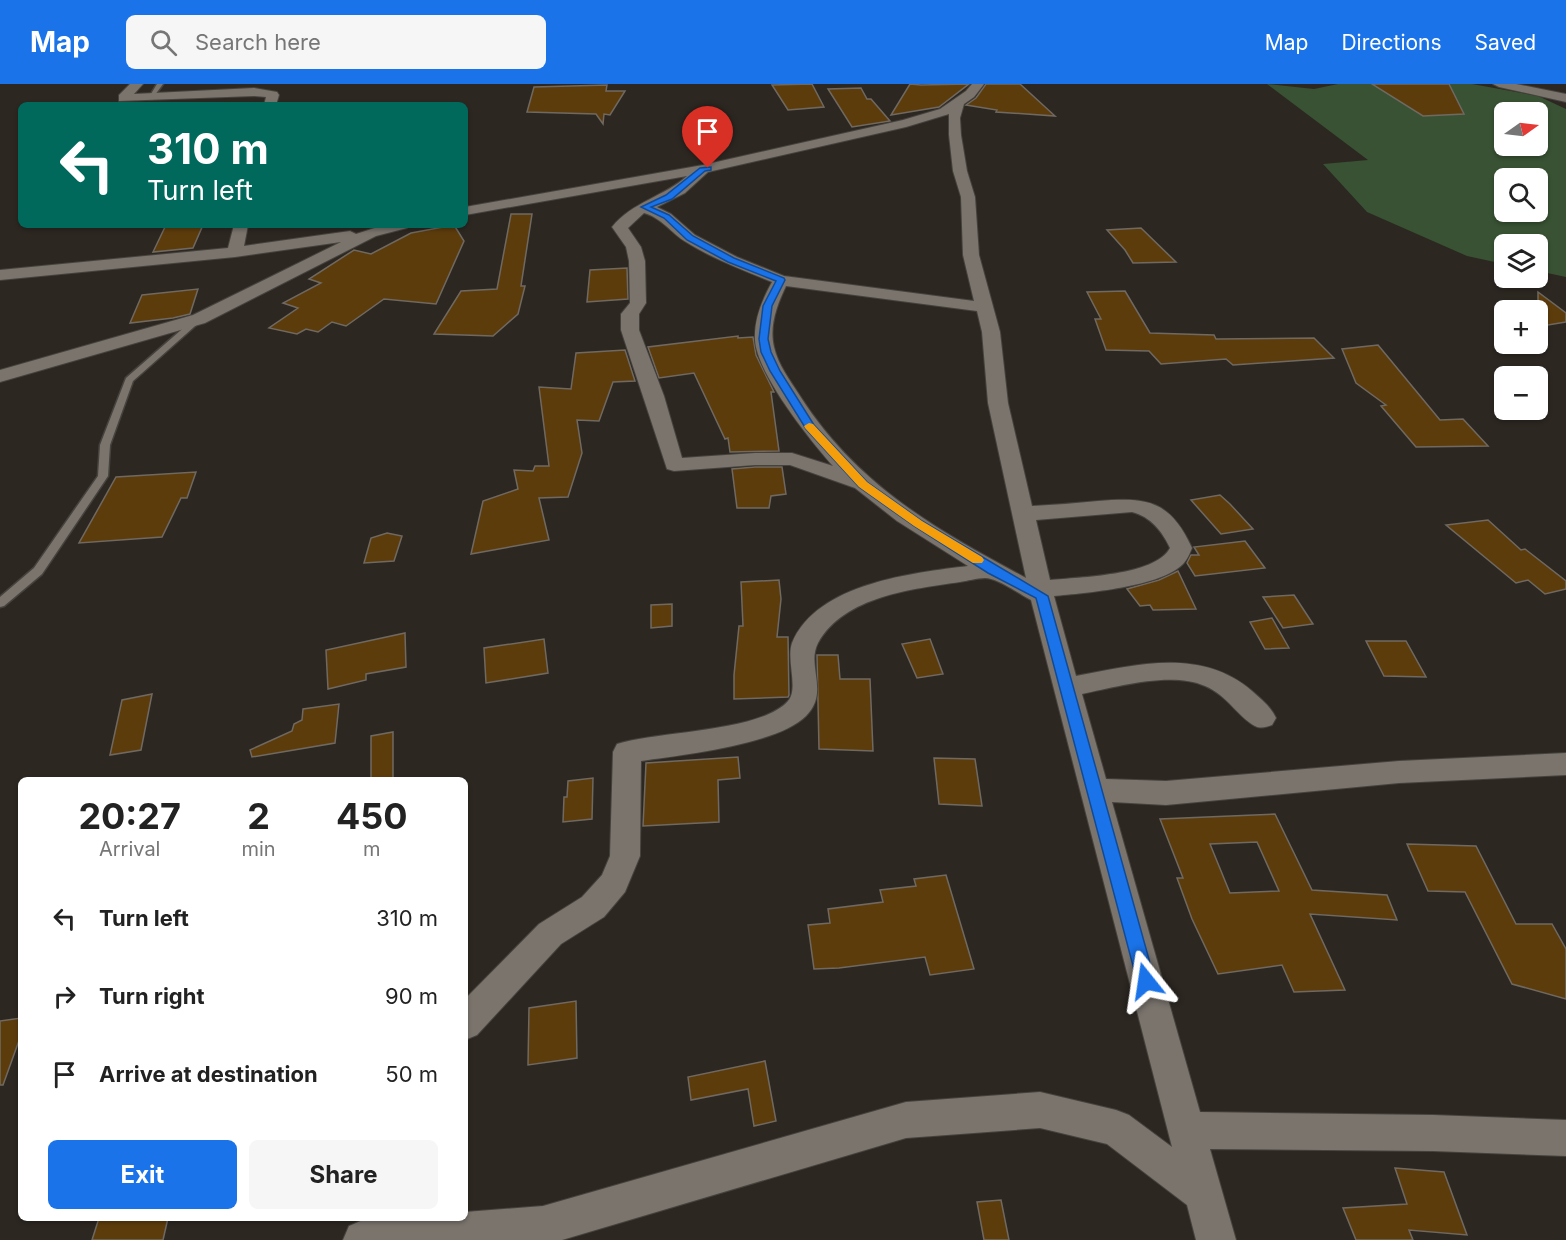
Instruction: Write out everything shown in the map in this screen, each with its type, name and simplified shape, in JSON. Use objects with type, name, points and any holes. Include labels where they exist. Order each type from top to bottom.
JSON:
[{"type":"street","points":[[137,84],[123,98],[254,92],[273,95],[271,102]]},
{"type":"street","points":[[1499,84],[1566,98]]},
{"type":"street","points":[[468,210],[703,169],[906,123],[937,115],[968,91]]},
{"type":"street","points":[[968,91],[954,118],[955,135],[960,171],[968,197],[971,255],[991,332],[998,404],[1041,592],[1216,1240]]},
{"type":"street","points":[[703,169],[680,190],[633,204],[620,227],[621,232],[635,250],[637,259],[635,287],[638,303],[630,314],[630,330],[654,396],[674,465],[754,459],[792,459],[863,484]]},
{"type":"street","points":[[609,185],[633,204],[666,216],[690,238],[731,260],[781,280],[985,307]]},
{"type":"street","points":[[241,228],[241,268]]},
{"type":"street","points":[[0,275],[241,268],[390,228]]},
{"type":"street","points":[[0,376],[199,319],[241,268],[371,233]]},
{"type":"street","points":[[781,280],[767,306],[764,339],[766,352],[775,371],[809,427],[863,484],[918,523],[993,570],[1041,592],[1158,571],[1172,563],[1181,553],[1181,548],[1162,519],[1153,511],[1142,506],[1023,514]]},
{"type":"street","points":[[0,367],[40,365]]},
{"type":"street","points":[[468,1020],[550,934],[593,907],[614,883],[625,856],[627,752],[771,725],[798,708],[806,693],[804,646],[815,626],[829,614],[861,596],[890,587],[993,570]]},
{"type":"street","points":[[1066,687],[1158,672],[1199,673],[1219,681],[1263,718]]},
{"type":"street","points":[[1094,790],[1166,793],[1399,772],[1566,764]]},
{"type":"street","points":[[363,1240],[543,1226],[906,1120],[1040,1110],[1116,1128],[1203,1193]]},
{"type":"street","points":[[1186,1130],[1433,1133],[1566,1138]]},
{"type":"street","points":[[368,1239],[373,1221]]},
{"type":"lane","points":[[150,98],[160,84]]},
{"type":"lane","points":[[0,603],[38,571],[103,476],[105,445],[129,380],[199,319]]},
{"type":"green space","points":[[1267,84],[1314,89],[1338,84],[1472,84],[1538,96],[1566,109],[1566,277],[1548,273],[1548,234],[1494,234],[1494,262],[1467,256],[1367,212],[1323,164],[1368,160]]},
{"type":"building","points":[[812,84],[824,107],[788,110],[772,85]]},
{"type":"building","points":[[910,84],[969,84],[939,107],[891,115]]},
{"type":"building","points":[[986,84],[1020,84],[1055,116],[996,112],[997,110],[966,105],[976,98]]},
{"type":"building","points":[[1372,84],[1449,84],[1464,114],[1423,116]]},
{"type":"building","points":[[607,85],[606,91],[625,91],[610,115],[604,114],[603,124],[596,114],[527,112],[534,87]]},
{"type":"building","points":[[861,88],[867,99],[871,99],[890,121],[852,127],[828,89]]},
{"type":"building","points":[[511,214],[532,214],[521,286],[525,286],[518,314],[493,336],[434,334],[461,291],[497,289]]},
{"type":"building","points":[[165,228],[202,228],[193,248],[153,252]]},
{"type":"building","points":[[438,228],[456,228],[464,241],[436,304],[384,299],[346,326],[332,322],[318,332],[306,329],[297,334],[269,328],[298,308],[283,303],[321,283],[309,279],[354,250],[371,254],[411,233]]},
{"type":"building","points":[[1141,228],[1176,262],[1133,263],[1107,230]]},
{"type":"building","points":[[627,268],[628,299],[587,302],[590,270]]},
{"type":"building","points":[[198,289],[190,314],[130,323],[142,295]]},
{"type":"building","points":[[1125,291],[1150,333],[1214,335],[1216,339],[1314,338],[1334,358],[1233,365],[1226,359],[1161,364],[1149,351],[1106,350],[1095,319],[1101,319],[1087,292]]},
{"type":"building","points":[[1538,292],[1566,313],[1566,322],[1548,325],[1548,300],[1538,300]]},
{"type":"building","points":[[738,336],[738,338],[753,337],[756,355],[774,392],[771,392],[779,451],[730,452],[728,438],[725,439],[694,373],[659,378],[648,347]]},
{"type":"building","points":[[1378,345],[1440,420],[1463,419],[1488,446],[1416,447],[1381,406],[1386,405],[1356,383],[1342,349]]},
{"type":"building","points":[[625,350],[635,381],[613,382],[599,421],[577,420],[582,453],[568,497],[539,498],[549,540],[471,554],[483,501],[518,489],[514,470],[533,471],[535,466],[549,466],[539,387],[571,389],[576,353]]},
{"type":"building","points":[[782,467],[786,494],[771,496],[769,508],[737,508],[732,469]]},
{"type":"building","points":[[196,472],[187,498],[181,498],[162,537],[79,543],[116,477]]},
{"type":"building","points":[[1220,495],[1253,529],[1221,534],[1191,500]]},
{"type":"building","points":[[1488,520],[1521,550],[1525,549],[1566,581],[1566,589],[1545,594],[1528,580],[1516,583],[1446,525]]},
{"type":"building","points":[[387,533],[402,536],[394,561],[364,563],[371,538]]},
{"type":"building","points":[[1245,541],[1265,568],[1195,576],[1187,563],[1191,555],[1199,555],[1194,547]]},
{"type":"building","points":[[1178,571],[1196,609],[1153,610],[1150,605],[1140,606],[1127,589],[1159,580]]},
{"type":"building","points":[[779,580],[781,599],[777,637],[788,637],[789,695],[788,697],[734,699],[739,626],[743,626],[741,582]]},
{"type":"building","points":[[1294,595],[1313,624],[1283,628],[1263,597]]},
{"type":"building","points":[[672,604],[672,626],[651,628],[651,605]]},
{"type":"building","points":[[1272,618],[1289,648],[1265,649],[1250,622]]},
{"type":"building","points":[[405,633],[406,667],[366,674],[366,680],[328,689],[326,650]]},
{"type":"building","points":[[544,639],[548,673],[486,683],[484,648]]},
{"type":"building","points":[[930,639],[943,674],[917,678],[902,644]]},
{"type":"building","points":[[1366,641],[1406,641],[1426,677],[1384,676]]},
{"type":"building","points":[[817,655],[838,655],[840,679],[870,679],[873,751],[819,749]]},
{"type":"building","points":[[152,694],[141,750],[110,755],[122,700]]},
{"type":"building","points":[[339,704],[335,743],[252,757],[250,750],[292,731],[294,724],[302,720],[303,709]]},
{"type":"building","points":[[393,732],[393,777],[371,777],[371,736]]},
{"type":"building","points":[[738,757],[740,778],[718,780],[719,822],[643,826],[646,763]]},
{"type":"building","points":[[934,758],[975,759],[982,806],[939,804]]},
{"type":"building","points":[[593,778],[592,819],[563,822],[564,797],[567,797],[568,781]]},
{"type":"building","points":[[1275,814],[1312,890],[1387,895],[1397,920],[1310,914],[1345,990],[1294,992],[1282,965],[1218,974],[1192,919],[1177,878],[1183,878],[1160,819]],"holes":[[[1257,842],[1279,891],[1230,893],[1210,844]]]},
{"type":"building","points":[[1407,844],[1476,846],[1516,924],[1552,924],[1566,949],[1566,999],[1512,984],[1465,892],[1428,891]]},
{"type":"building","points":[[946,875],[974,969],[930,975],[925,957],[814,969],[808,925],[830,923],[828,909],[883,902],[880,890],[916,886],[914,879]]},
{"type":"building","points":[[576,1001],[577,1058],[528,1065],[529,1008]]},
{"type":"building","points":[[18,1018],[18,1043],[3,1085],[0,1085],[0,1021]]},
{"type":"building","points":[[765,1061],[776,1121],[754,1126],[748,1089],[691,1100],[688,1077]]},
{"type":"building","points":[[1395,1168],[1444,1172],[1467,1235],[1409,1230],[1413,1240],[1356,1240],[1343,1208],[1407,1204]]},
{"type":"building","points":[[1001,1200],[1009,1240],[984,1240],[977,1202]]},
{"type":"building","points":[[98,1221],[167,1221],[163,1240],[92,1240]]},
{"type":"slow traffic","points":[[809,426],[863,484],[918,523],[977,560]]},
{"type":"route","points":[[708,168],[703,169],[669,197],[645,207],[666,216],[690,238],[731,260],[781,280],[767,306],[764,339],[766,352],[809,427],[863,484],[918,523],[993,570],[1042,596],[1146,981]]}]
